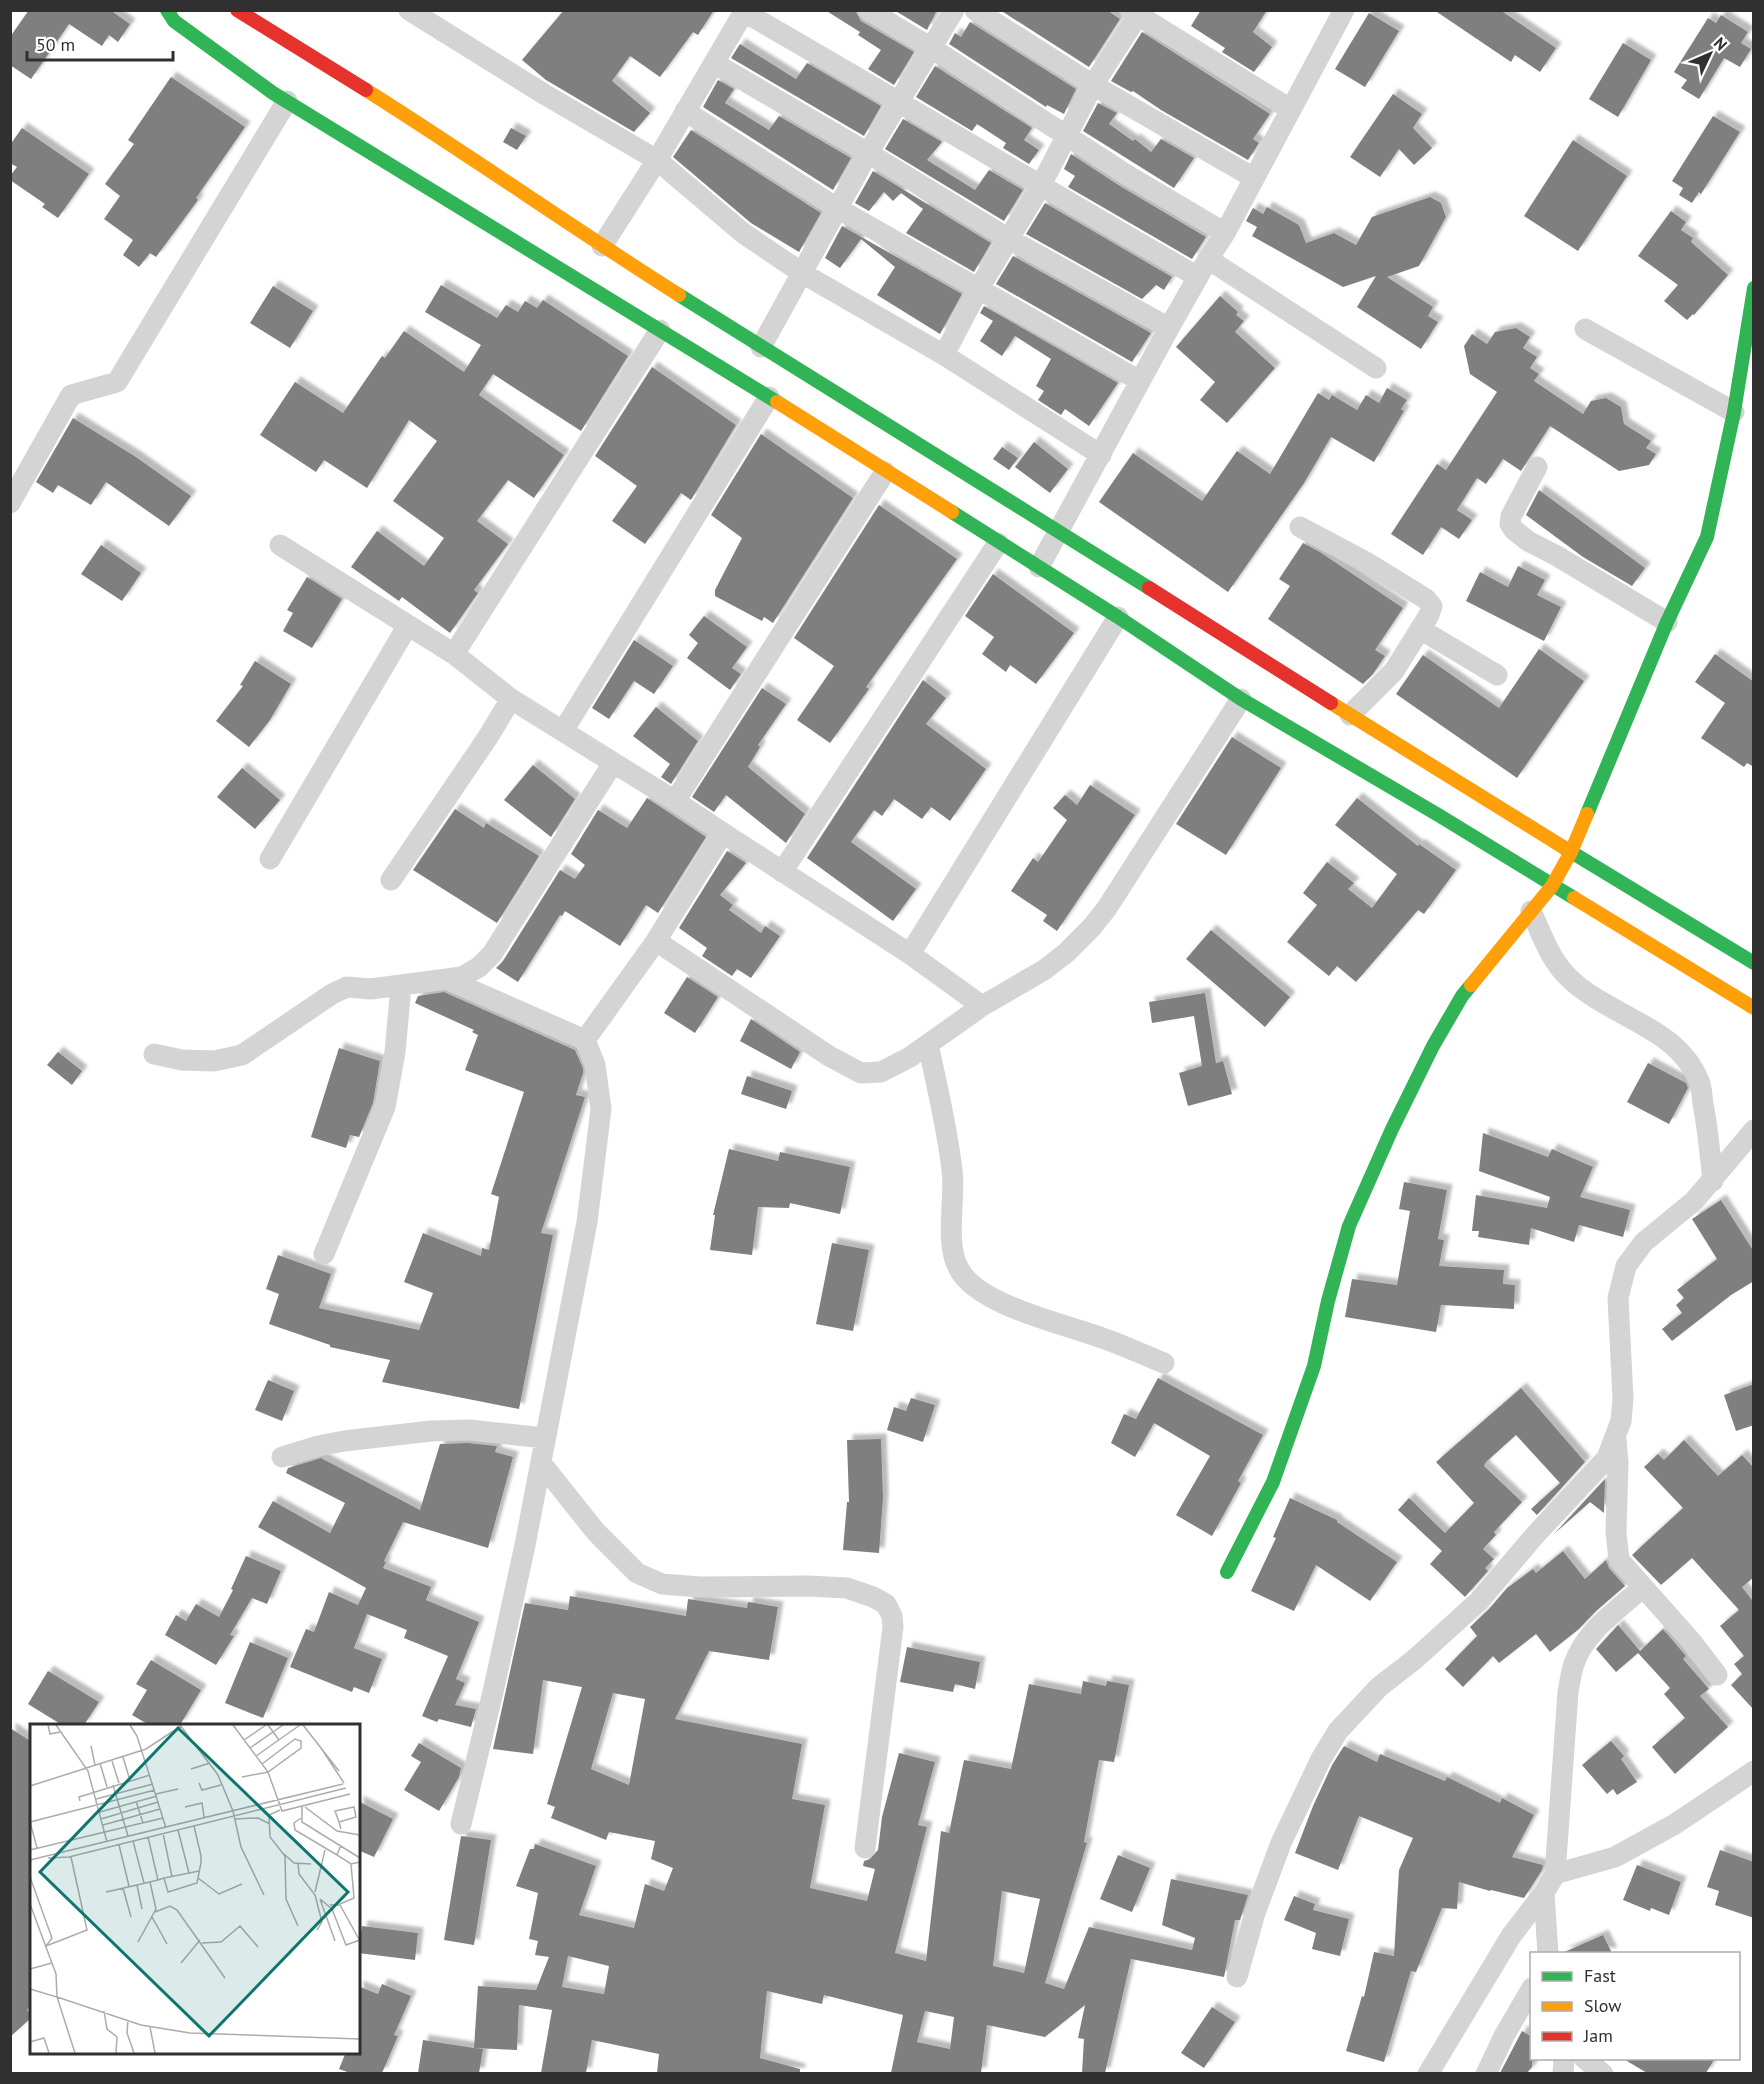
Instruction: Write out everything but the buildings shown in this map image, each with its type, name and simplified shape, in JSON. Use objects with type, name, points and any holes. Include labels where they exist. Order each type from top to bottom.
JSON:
[{"type":"main road","points":[[167,10],[174,21],[287,101],[660,330],[1039,567],[1241,699],[1440,816],[1754,1008]]},
{"type":"main road","points":[[237,10],[449,142],[602,246],[761,347],[1570,852],[1754,963]]},
{"type":"main road","points":[[1227,1572],[1273,1482],[1314,1366],[1328,1301],[1349,1226],[1392,1128],[1433,1046],[1462,996],[1552,886],[1570,852],[1667,622],[1707,537],[1734,412],[1754,288]]},
{"type":"street","points":[[409,10],[544,94],[657,160],[743,233],[802,273],[944,355],[1101,455]]},
{"type":"street","points":[[868,10],[933,49],[1126,176],[1225,233]]},
{"type":"street","points":[[761,347],[868,153],[933,49],[954,10]]},
{"type":"street","points":[[975,10],[1094,85],[1254,178]]},
{"type":"street","points":[[1039,567],[1169,328],[1225,233],[1344,10]]},
{"type":"street","points":[[602,246],[657,160],[744,11],[899,101],[1040,187],[1203,268],[1376,368]]},
{"type":"street","points":[[944,355],[979,288],[1040,187],[1134,13],[1290,109]]},
{"type":"street","points":[[714,63],[1009,239],[1169,328]]},
{"type":"street","points":[[10,503],[71,395],[117,382],[287,101]]},
{"type":"street","points":[[686,111],[837,208],[1140,381]]},
{"type":"street","points":[[1585,329],[1734,412]]},
{"type":"street","points":[[453,654],[660,330]]},
{"type":"street","points":[[563,731],[769,398]]},
{"type":"street","points":[[1537,467],[1511,516],[1510,524],[1514,530],[1528,541],[1667,622]]},
{"type":"street","points":[[675,801],[885,472]]},
{"type":"street","points":[[1300,527],[1366,562],[1430,602],[1432,610],[1394,671],[1350,715]]},
{"type":"street","points":[[782,872],[998,543]]},
{"type":"street","points":[[280,545],[453,654],[511,699],[675,801],[910,954],[982,1006]]},
{"type":"street","points":[[910,954],[1118,617]]},
{"type":"street","points":[[270,859],[408,625]]},
{"type":"street","points":[[1420,629],[1497,675]]},
{"type":"street","points":[[391,880],[488,737],[511,699]]},
{"type":"street","points":[[656,941],[829,1056],[861,1073],[881,1072],[891,1068],[982,1006],[1044,970],[1066,953],[1092,927],[1112,900],[1241,699]]},
{"type":"street","points":[[154,1054],[182,1060],[214,1061],[243,1055],[332,994],[347,987],[371,989],[401,987],[462,977],[492,954],[613,763]]},
{"type":"street","points":[[585,1040],[656,941],[723,833]]},
{"type":"street","points":[[1531,911],[1552,957],[1569,978],[1600,1001],[1672,1043],[1685,1056],[1700,1082],[1713,1181]]},
{"type":"street","points":[[446,980],[585,1040],[595,1065],[601,1109],[586,1222],[541,1462],[494,1692],[461,1824]]},
{"type":"street","points":[[324,1254],[385,1107],[395,1052],[401,987]]},
{"type":"street","points":[[928,1044],[943,1111],[953,1172],[953,1247],[959,1270],[980,1292],[999,1302],[1105,1339],[1164,1363]]},
{"type":"street","points":[[1237,1977],[1255,1914],[1281,1843],[1321,1759],[1338,1731],[1379,1688],[1479,1602],[1536,1534],[1607,1458],[1621,1421],[1623,1399],[1618,1298],[1626,1266],[1644,1242],[1695,1201],[1754,1130]]},
{"type":"street","points":[[282,1457],[344,1440],[431,1431],[469,1430],[545,1438]]},
{"type":"street","points":[[1616,1438],[1619,1560],[1717,1675]]},
{"type":"street","points":[[541,1462],[596,1532],[619,1556],[637,1573],[662,1584],[700,1587],[847,1588],[886,1604],[892,1616],[893,1627],[865,1848]]},
{"type":"street","points":[[1428,2073],[1511,1936],[1544,1893],[1555,1874],[1568,1692],[1574,1662],[1585,1643],[1600,1626],[1643,1587]]},
{"type":"street","points":[[1555,1874],[1615,1857],[1675,1824],[1754,1771]]},
{"type":"street","points":[[1544,1893],[1548,1952]]},
{"type":"street","points":[[1486,2073],[1530,1991]]},
{"type":"street","points":[[1587,2060],[1603,2073]]},
{"type":"traffic: fast","points":[[167,10],[174,21],[273,93],[777,402]]},
{"type":"traffic: fast","points":[[1587,814],[1667,622],[1707,537],[1734,412],[1754,288]]},
{"type":"traffic: fast","points":[[679,295],[1149,588]]},
{"type":"traffic: fast","points":[[952,512],[1118,617],[1241,699],[1574,898]]},
{"type":"traffic: fast","points":[[1563,847],[1754,963]]},
{"type":"traffic: fast","points":[[1227,1572],[1273,1482],[1314,1366],[1328,1301],[1349,1226],[1392,1129],[1433,1046],[1462,996],[1471,985]]},
{"type":"traffic: slow","points":[[366,90],[679,295]]},
{"type":"traffic: slow","points":[[777,402],[952,512]]},
{"type":"traffic: slow","points":[[1331,703],[1563,847]]},
{"type":"traffic: slow","points":[[1471,985],[1552,886],[1571,852],[1587,814]]},
{"type":"traffic: slow","points":[[1574,898],[1754,1008]]},
{"type":"traffic: jam","points":[[237,10],[366,90]]},
{"type":"traffic: jam","points":[[1149,588],[1331,703]]}]
